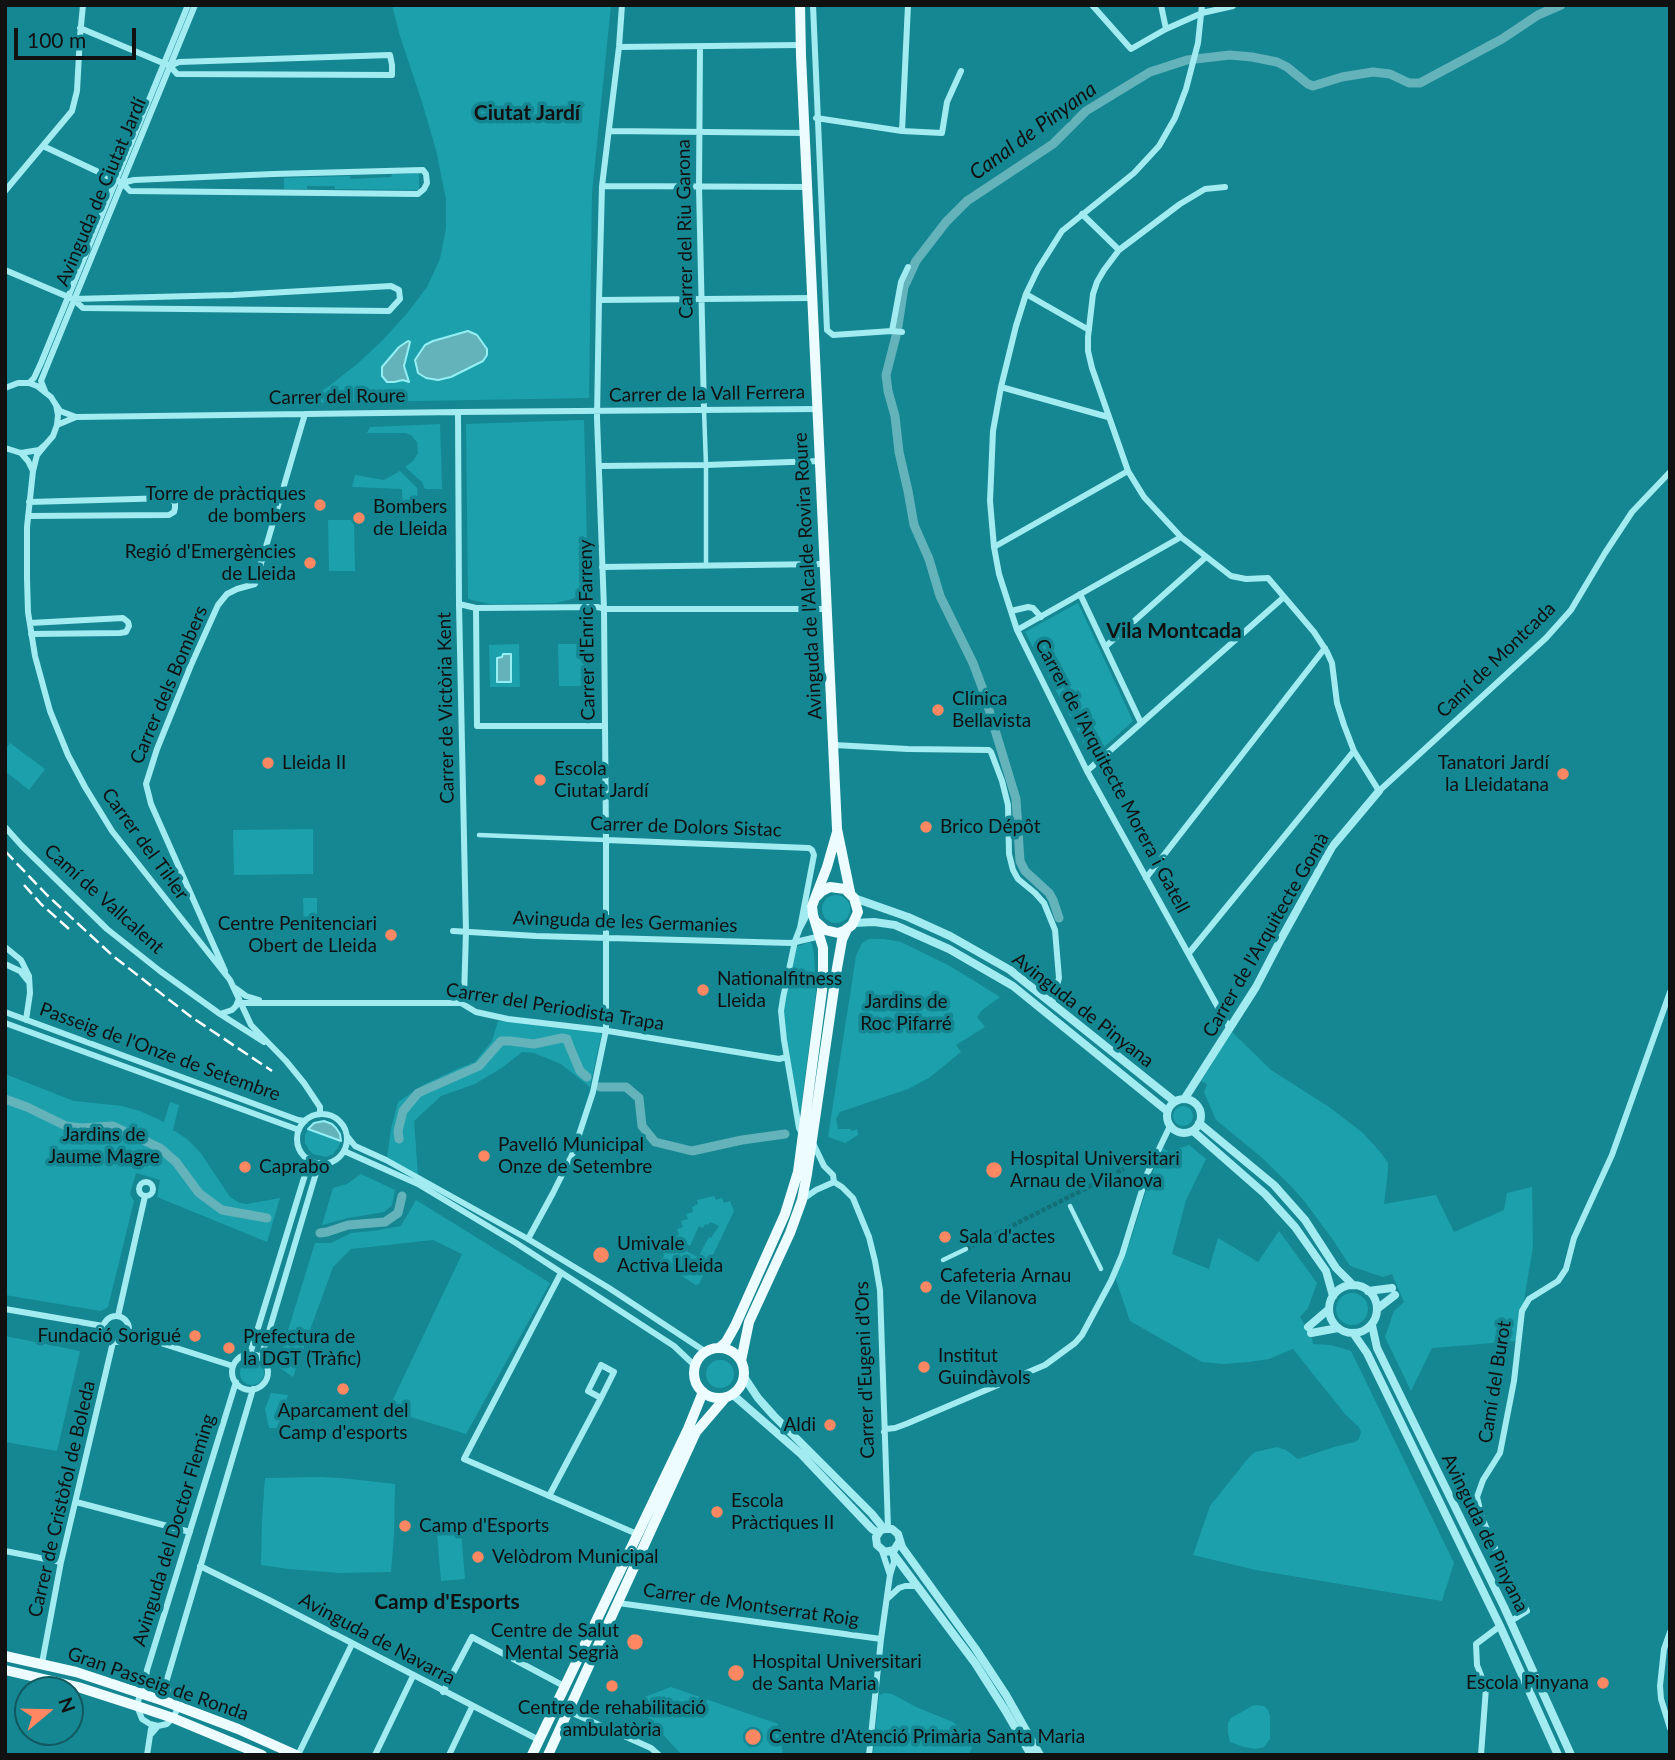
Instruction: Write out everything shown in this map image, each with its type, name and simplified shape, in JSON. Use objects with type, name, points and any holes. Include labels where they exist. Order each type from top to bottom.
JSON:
[{"type":"main road","name":"Avinguda de l'Alcalde Rovira Roure","points":[[800,5],[837,829],[852,895]]},
{"type":"main road","name":"Avinguda de l'Alcalde Rovira Roure","points":[[814,900],[827,867],[837,829]]},
{"type":"main road","points":[[729,1396],[715,1398],[703,1392],[696,1382],[695,1370],[699,1358],[726,1342],[785,1214],[797,1172],[822,983],[823,948],[812,912],[814,900],[830,887],[842,888],[852,895],[858,909],[842,940],[802,1200],[790,1233],[749,1322],[741,1361]]},
{"type":"main road","points":[[815,920],[822,928],[835,933],[850,926]]},
{"type":"main road","points":[[548,1755],[696,1433],[740,1386],[744,1377],[741,1361],[730,1351],[719,1348]]},
{"type":"main road","points":[[532,1755],[688,1429],[703,1392]]},
{"type":"main road","name":"Gran Passeig de Ronda","points":[[5,1656],[143,1691],[178,1708],[239,1729],[297,1755]]},
{"type":"main road","name":"Gran Passeig de Ronda","points":[[5,1670],[68,1685],[137,1706],[262,1755]]},
{"type":"street","points":[[5,191],[72,111],[77,91],[83,5]]},
{"type":"street","name":"Avinguda de Ciutat Jardí","points":[[167,65],[188,5]]},
{"type":"street","name":"Avinguda de Ciutat Jardí","points":[[29,383],[39,368],[71,298],[167,65],[195,5]]},
{"type":"street","name":"Carrer d'Enric Farreny","points":[[527,1239],[573,1153],[593,1092],[606,1030],[599,300],[602,186],[622,5]]},
{"type":"street","name":"Avinguda de l'Alcalde Rovira Roure","points":[[813,5],[826,327],[833,335],[892,331]]},
{"type":"street","points":[[901,131],[908,5]]},
{"type":"street","points":[[1092,5],[1131,49],[1202,9],[1233,6]]},
{"type":"street","points":[[1161,5],[1166,29]]},
{"type":"street","name":"Carrer de l'Arquitecte Morera i Gatell","points":[[1202,9],[1193,65],[1175,118],[1158,146],[1134,173],[1059,236],[1038,269],[1026,295],[1001,387],[993,431],[990,501],[999,574],[1017,630],[1087,771],[1230,1029]]},
{"type":"street","points":[[80,28],[167,65],[177,74],[392,75],[390,55],[179,62],[167,65]]},
{"type":"street","points":[[619,47],[800,45]]},
{"type":"street","name":"Carrer del Riu Garona","points":[[700,48],[699,187],[704,410]]},
{"type":"street","points":[[290,58],[291,74]]},
{"type":"street","points":[[816,118],[901,131],[942,134],[947,102],[961,71]]},
{"type":"street","name":"Avinguda de l'Alcalde Rovira Roure","points":[[803,109],[815,82]]},
{"type":"street","points":[[609,131],[805,133]]},
{"type":"street","points":[[43,146],[119,182],[130,191],[418,194],[424,190],[427,183],[423,170],[119,182]]},
{"type":"street","points":[[273,174],[274,191]]},
{"type":"street","points":[[602,186],[807,187]]},
{"type":"street","points":[[1225,187],[1205,189],[1180,204],[1119,250],[1097,282],[1093,294],[1088,351],[1092,368],[1128,471],[1144,497],[1181,537],[1231,576],[1246,579],[1268,578],[1325,648],[1332,663],[1337,703],[1344,725],[1354,751],[1379,791]]},
{"type":"street","points":[[1082,214],[1119,250]]},
{"type":"street","points":[[902,332],[892,331],[901,282],[908,267]]},
{"type":"street","points":[[5,270],[71,298],[83,308],[389,311],[400,299],[399,290],[391,286],[233,295],[71,298]]},
{"type":"street","points":[[233,295],[234,308]]},
{"type":"street","points":[[1026,295],[1089,330]]},
{"type":"street","name":"Avinguda de Ciutat Jardí","points":[[45,391],[41,381],[71,298]]},
{"type":"street","points":[[599,300],[812,298]]},
{"type":"street","points":[[813,322],[825,300]]},
{"type":"street","points":[[5,388],[18,383],[29,383],[45,391],[60,411],[76,417]]},
{"type":"street","points":[[1001,387],[1108,417]]},
{"type":"street","points":[[56,405],[57,425]]},
{"type":"street","name":"Carrer de la Vall Ferrera","points":[[598,411],[817,409]]},
{"type":"street","points":[[704,410],[706,565]]},
{"type":"street","name":"Carrer del Roure","points":[[57,425],[76,417],[598,411]]},
{"type":"street","name":"Carrer de Victòria Kent","points":[[458,412],[466,931],[464,998],[461,1003]]},
{"type":"street","name":"Carrer dels Bombers","points":[[229,980],[150,804],[146,784],[157,749],[218,606],[227,594],[255,584],[305,414]]},
{"type":"street","name":"Carrer del Til·ler","points":[[57,425],[53,436],[37,455],[28,516],[27,579],[31,634],[50,711],[68,755],[112,831],[229,980],[254,1029],[304,1083],[320,1107],[320,1114]]},
{"type":"street","points":[[7,450],[21,453],[39,450],[46,444]]},
{"type":"street","points":[[21,453],[33,471]]},
{"type":"street","points":[[599,466],[820,461]]},
{"type":"street","points":[[994,547],[1128,471]]},
{"type":"street","name":"Camí de Montcada","points":[[1379,791],[1546,638],[1571,610],[1632,512],[1670,472]]},
{"type":"street","points":[[28,516],[169,515],[175,508],[175,503],[170,498],[29,502]]},
{"type":"street","points":[[1017,630],[1181,537]]},
{"type":"street","points":[[1105,647],[1206,557]]},
{"type":"street","points":[[601,567],[824,564]]},
{"type":"street","points":[[1080,594],[1141,723]]},
{"type":"street","points":[[1087,771],[1284,597]]},
{"type":"street","points":[[459,604],[476,608],[827,609]]},
{"type":"street","name":"Carrer de Victòria Kent","points":[[476,608],[477,726],[605,726]]},
{"type":"street","points":[[1011,611],[1033,608],[1041,617]]},
{"type":"street","points":[[30,623],[123,618],[129,626],[125,632],[120,633],[31,634]]},
{"type":"street","points":[[1146,878],[1325,648]]},
{"type":"street","points":[[834,745],[908,750],[989,750],[992,753],[1007,805],[1009,854],[1013,870],[1018,879],[1044,903],[1055,930],[1059,978],[1052,1003]]},
{"type":"street","points":[[1189,953],[1354,751]]},
{"type":"street","name":"Carrer de l'Arquitecte Gomà","points":[[1185,1098],[1256,987],[1332,847],[1379,791]]},
{"type":"street","name":"Camí de Vallcalent","points":[[5,827],[107,929],[220,1014],[272,1047]]},
{"type":"street","name":"Carrer de Dolors Sistac","points":[[479,835],[809,849],[814,855],[800,928]]},
{"type":"street","name":"Avinguda de Pinyana","points":[[852,895],[962,942],[1010,970],[1174,1101]]},
{"type":"street","points":[[802,1134],[781,1011],[795,941],[814,900]]},
{"type":"street","name":"Avinguda de Pinyana","points":[[850,926],[874,922],[895,925],[949,949],[1013,986],[1167,1111]]},
{"type":"street","name":"Avinguda de les Germanies","points":[[453,931],[791,943],[835,933]]},
{"type":"street","points":[[5,947],[26,967],[30,984],[26,1020]]},
{"type":"street","points":[[5,964],[20,971],[30,984]]},
{"type":"street","name":"Carrer del Periodista Trapa","points":[[233,987],[253,999],[274,1004]]},
{"type":"street","name":"Camí del Burot","points":[[1511,1621],[1527,1611],[1501,1562],[1482,1518],[1477,1497],[1483,1480],[1500,1453],[1514,1381],[1522,1311],[1529,1299],[1558,1281],[1566,1269],[1574,1238],[1612,1155],[1670,992]]},
{"type":"street","points":[[220,1014],[232,1010],[240,1001]]},
{"type":"street","name":"Carrer del Periodista Trapa","points":[[240,1001],[274,1004],[461,1003],[476,1012],[508,1019],[606,1030],[779,1059],[787,1057]]},
{"type":"street","name":"Carrer del Periodista Trapa","points":[[248,1018],[254,1008],[274,1004]]},
{"type":"street","name":"Passeig de l'Onze de Setembre","points":[[5,1012],[304,1121]]},
{"type":"street","name":"Passeig de l'Onze de Setembre","points":[[5,1023],[299,1130]]},
{"type":"street","points":[[1185,1098],[1200,1109],[1201,1119],[1193,1130],[1182,1133],[1170,1126],[1167,1111],[1174,1101],[1185,1098]]},
{"type":"street","points":[[347,1136],[344,1151],[333,1161],[319,1163],[307,1158],[298,1146],[299,1130],[304,1121],[320,1114],[335,1117],[341,1122],[355,1146],[386,1160],[527,1239],[706,1352]]},
{"type":"street","points":[[1199,1123],[1274,1185],[1305,1220],[1336,1268],[1353,1285]]},
{"type":"street","points":[[884,1432],[888,1428],[895,1428],[1045,1365],[1075,1343],[1082,1335],[1111,1280],[1129,1234],[1147,1174],[1170,1126]]},
{"type":"street","points":[[1193,1130],[1265,1194],[1295,1227],[1326,1271],[1334,1296]]},
{"type":"street","name":"Carrer d'Eugeni d'Ors","points":[[812,1141],[824,1166],[833,1175],[834,1182],[853,1198],[873,1248],[880,1290],[884,1432],[883,1530]]},
{"type":"street","points":[[344,1151],[418,1184],[561,1273],[674,1346],[692,1363],[695,1370]]},
{"type":"street","points":[[250,1354],[307,1158]]},
{"type":"street","points":[[261,1358],[319,1163]]},
{"type":"street","points":[[802,1200],[816,1189],[834,1182]]},
{"type":"street","points":[[118,1316],[145,1196]]},
{"type":"street","points":[[1070,1206],[1101,1269]]},
{"type":"street","points":[[943,1260],[966,1249]]},
{"type":"street","points":[[561,1273],[464,1459],[637,1534]]},
{"type":"street","points":[[1329,1309],[1331,1319],[1338,1328],[1353,1334],[1360,1333],[1376,1318],[1375,1299],[1360,1286],[1342,1288],[1334,1296],[1329,1309],[1309,1330],[1338,1328]]},
{"type":"street","points":[[1368,1291],[1394,1291],[1377,1309]]},
{"type":"street","points":[[5,1309],[103,1326]]},
{"type":"street","points":[[118,1316],[128,1324],[129,1333],[121,1342],[113,1342],[105,1336],[103,1326],[107,1319],[118,1316]]},
{"type":"street","name":"Avinguda de Pinyana","points":[[1371,1325],[1377,1348],[1511,1621],[1571,1755]]},
{"type":"street","points":[[129,1333],[233,1366]]},
{"type":"street","name":"Avinguda de Pinyana","points":[[1353,1334],[1367,1353],[1500,1626],[1559,1755]]},
{"type":"street","name":"Carrer de Cristòfol de Boleda","points":[[41,1663],[61,1562],[113,1342]]},
{"type":"street","points":[[250,1354],[261,1358],[267,1369],[267,1378],[253,1390],[243,1388],[236,1382],[233,1366],[239,1358],[250,1354]]},
{"type":"street","points":[[549,1496],[601,1398],[614,1372],[601,1365],[588,1391],[601,1398]]},
{"type":"street","points":[[744,1377],[774,1416],[872,1514],[883,1530]]},
{"type":"street","name":"Avinguda del Doctor Fleming","points":[[137,1706],[236,1382]]},
{"type":"street","name":"Avinguda del Doctor Fleming","points":[[165,1686],[253,1390]]},
{"type":"street","points":[[729,1396],[801,1454],[872,1529],[892,1529],[898,1534],[899,1542],[1006,1695],[1040,1755]]},
{"type":"street","points":[[76,1502],[190,1532]]},
{"type":"street","points":[[883,1530],[876,1537],[877,1545],[887,1551],[918,1586],[975,1664],[1031,1755]]},
{"type":"street","points":[[887,1551],[896,1548],[899,1542]]},
{"type":"street","points":[[5,1551],[61,1562]]},
{"type":"street","points":[[869,1755],[886,1599],[894,1562],[887,1551]]},
{"type":"street","name":"Avinguda de Navarra","points":[[200,1566],[539,1741]]},
{"type":"street","points":[[886,1599],[899,1588],[918,1586]]},
{"type":"street","name":"Carrer de Montserrat Roig","points":[[618,1603],[881,1639]]},
{"type":"street","points":[[1481,1755],[1486,1688],[1477,1665],[1476,1644],[1500,1626]]},
{"type":"street","points":[[1670,1632],[1664,1649],[1660,1686],[1670,1728]]},
{"type":"street","points":[[443,1692],[472,1637],[564,1686]]},
{"type":"street","points":[[297,1755],[352,1644]]},
{"type":"street","points":[[374,1755],[413,1676]]},
{"type":"street","points":[[137,1706],[142,1719],[154,1725],[167,1724],[178,1708],[175,1695],[165,1686],[152,1685],[143,1691]]},
{"type":"street","points":[[449,1755],[472,1707]]},
{"type":"street","points":[[568,1711],[659,1755]]},
{"type":"street","points":[[147,1755],[154,1725]]},
{"type":"green space","points":[[392,5],[611,5],[592,193],[589,398],[301,403],[328,387],[382,341],[427,287],[440,259],[446,228],[446,199],[436,150]]},
{"type":"green space","points":[[419,173],[419,190],[335,189],[335,186],[284,189],[284,178],[350,176],[350,179]]},
{"type":"green space","points":[[584,420],[586,592],[556,603],[489,604],[468,599],[466,424]]},
{"type":"green space","points":[[440,424],[442,489],[425,489],[422,482],[405,467],[418,453],[417,442],[411,435],[367,433],[370,427]]},
{"type":"green space","points":[[400,471],[417,488],[418,515],[403,515],[402,489],[352,487],[355,475],[384,480]]},
{"type":"green space","points":[[328,520],[354,520],[355,571],[329,571]]},
{"type":"green space","points":[[1078,603],[1133,721],[1092,758],[1025,632]]},
{"type":"green space","points":[[519,644],[520,687],[490,687],[489,645]]},
{"type":"green space","points":[[558,644],[587,644],[587,686],[559,686]]},
{"type":"green space","points":[[10,743],[45,769],[29,790],[5,771],[5,750]]},
{"type":"green space","points":[[313,829],[313,874],[234,875],[233,830]]},
{"type":"green space","points":[[836,895],[846,899],[850,909],[846,919],[836,923],[826,919],[822,909],[826,899]]},
{"type":"green space","points":[[303,898],[317,898],[317,926],[304,927]]},
{"type":"green space","name":"Jardins de Roc Pifarré","points":[[869,939],[901,942],[950,966],[1000,997],[977,1017],[985,1027],[956,1045],[961,1052],[929,1078],[908,1089],[840,1112],[836,1119],[838,1129],[857,1129],[858,1135],[845,1143],[828,1137],[856,956],[862,943]]},
{"type":"green space","points":[[810,942],[814,953],[816,993],[800,1114],[783,1011],[796,947]]},
{"type":"green space","points":[[498,1021],[570,1025],[602,1031],[590,1087],[561,1064],[534,1053],[522,1052],[475,1084],[441,1096],[414,1121],[418,1175],[387,1158],[398,1102],[423,1085],[475,1062],[492,1041]]},
{"type":"green space","points":[[1232,1032],[1271,1070],[1329,1107],[1363,1133],[1381,1153],[1388,1163],[1384,1204],[1436,1195],[1454,1232],[1504,1210],[1507,1193],[1532,1187],[1533,1247],[1517,1341],[1432,1348],[1411,1391],[1385,1337],[1394,1311],[1404,1302],[1392,1274],[1383,1277],[1350,1266],[1291,1186],[1216,1120],[1204,1092],[1207,1084],[1201,1081]]},
{"type":"green space","name":"Jardins de Jaume Magre","points":[[5,1074],[74,1101],[122,1106],[164,1122],[170,1102],[179,1105],[173,1130],[200,1152],[230,1197],[247,1204],[280,1198],[267,1242],[157,1197],[160,1180],[136,1173],[130,1194],[134,1201],[108,1307],[101,1311],[5,1295]]},
{"type":"green space","points":[[1183,1106],[1190,1109],[1193,1116],[1190,1123],[1183,1126],[1176,1123],[1173,1116],[1176,1109]]},
{"type":"green space","points":[[308,1129],[341,1141],[338,1148],[326,1157],[313,1154],[305,1143]]},
{"type":"green space","points":[[1189,1145],[1206,1159],[1186,1200],[1172,1254],[1209,1269],[1218,1238],[1258,1262],[1279,1231],[1317,1283],[1308,1308],[1300,1317],[1313,1344],[1331,1345],[1351,1351],[1454,1563],[1442,1601],[1256,1570],[1193,1555],[1210,1506],[1255,1452],[1277,1447],[1298,1459],[1355,1442],[1361,1432],[1293,1349],[1269,1359],[1248,1362],[1202,1362],[1130,1321],[1115,1277],[1163,1148],[1169,1152]]},
{"type":"green space","points":[[361,1174],[395,1190],[392,1205],[384,1212],[322,1225],[333,1188],[347,1184]]},
{"type":"green space","points":[[714,1196],[716,1200],[722,1198],[724,1203],[730,1201],[734,1211],[699,1284],[696,1285],[658,1261],[664,1257],[663,1252],[669,1250],[668,1245],[674,1242],[672,1237],[679,1235],[677,1229],[683,1227],[681,1221],[688,1219],[686,1214],[693,1212],[692,1207],[698,1204],[697,1200]],"holes":[[[710,1222],[719,1226],[711,1238],[709,1237],[698,1257],[684,1250],[687,1244],[690,1246],[699,1226],[703,1228]]]},
{"type":"green space","points":[[416,1200],[550,1283],[466,1434],[388,1410],[462,1254],[433,1240],[351,1249],[333,1267],[293,1377],[277,1366],[315,1243],[331,1243],[351,1233],[401,1226]]},
{"type":"green space","points":[[1352,1293],[1363,1298],[1368,1309],[1363,1320],[1352,1325],[1341,1320],[1336,1309],[1341,1298]]},
{"type":"green space","points":[[5,1336],[80,1351],[57,1451],[5,1442]]},
{"type":"green space","points":[[720,1360],[730,1364],[734,1374],[730,1384],[720,1388],[710,1384],[706,1374],[710,1364]]},
{"type":"green space","points":[[252,1361],[260,1365],[264,1373],[260,1381],[252,1385],[244,1381],[240,1373],[244,1365]]},
{"type":"green space","points":[[271,1393],[288,1395],[277,1428],[269,1428],[265,1409]]},
{"type":"green space","points":[[320,1477],[395,1484],[391,1572],[339,1573],[261,1565],[265,1478]]},
{"type":"green space","points":[[461,1531],[465,1579],[441,1581],[437,1533]]},
{"type":"green space","points":[[671,1687],[778,1724],[783,1755],[682,1755],[644,1714],[639,1699]]},
{"type":"green space","points":[[885,1693],[953,1722],[969,1738],[972,1748],[968,1755],[873,1755],[879,1695]]},
{"type":"green space","points":[[1254,1705],[1264,1706],[1268,1710],[1270,1739],[1264,1747],[1256,1749],[1230,1742],[1228,1723],[1231,1718]]},
{"type":"shaded area","points":[[468,331],[477,335],[487,349],[483,361],[451,377],[438,380],[418,373],[415,360],[425,345]]},
{"type":"shaded area","points":[[410,342],[404,366],[409,382],[387,382],[382,376],[382,367],[399,347]]},
{"type":"shaded area","points":[[503,654],[511,654],[511,682],[497,682],[497,658]]},
{"type":"shaded area","points":[[324,1121],[336,1128],[341,1141],[308,1129],[314,1123]]},
{"type":"waterway","name":"Canal de Pinyana","points":[[1059,918],[1049,893],[1025,871],[1020,861],[1016,799],[982,687],[940,596],[929,559],[914,525],[886,375],[897,332],[904,287],[916,261],[946,222],[967,201],[1053,144],[1086,111],[1150,72],[1187,60],[1230,55],[1277,62],[1313,86],[1342,77],[1373,72],[1390,74],[1409,83],[1420,83],[1502,39],[1538,15],[1561,5]]},
{"type":"waterway","name":"Canal de Pinyana","points":[[399,1139],[398,1131],[403,1111],[418,1093],[479,1066],[501,1041],[534,1044],[567,1039],[580,1071],[587,1077]]},
{"type":"waterway","name":"Canal de Pinyana","points":[[600,1087],[626,1087],[639,1098],[642,1126],[655,1142],[692,1151],[785,1134]]},
{"type":"waterway","name":"Canal de Pinyana","points":[[5,1099],[66,1126],[113,1126],[160,1148],[176,1162],[199,1193],[222,1210],[267,1218]]},
{"type":"waterway","name":"Canal de Pinyana","points":[[320,1233],[348,1225],[385,1222],[398,1213],[402,1196]]},
{"type":"tunnel","points":[[966,1249],[1124,1169]]},
{"type":"railway","points":[[5,851],[47,895],[113,956],[190,1016],[272,1071]]},
{"type":"railway","points":[[24,885],[69,929]]},
{"type":"place","name":"Torre de pràctiques de bombers","points":[[320,505]]},
{"type":"place","name":"Bombers de Lleida","points":[[359,518]]},
{"type":"place","name":"Regió d'Emergències de Lleida","points":[[310,563]]},
{"type":"place","name":"Clínica Bellavista","points":[[938,710]]},
{"type":"place","name":"Lleida II","points":[[268,763]]},
{"type":"place","name":"Tanatori Jardí la Lleidatana","points":[[1563,774]]},
{"type":"place","name":"Escola Ciutat Jardí","points":[[540,780]]},
{"type":"place","name":"Brico Dépôt","points":[[926,827]]},
{"type":"place","name":"Centre Penitenciari Obert de Lleida","points":[[391,935]]},
{"type":"place","name":"Nationalfitness Lleida","points":[[703,990]]},
{"type":"place","name":"Pavelló Municipal Onze de Setembre","points":[[484,1156]]},
{"type":"place","name":"Caprabo","points":[[245,1167]]},
{"type":"place","name":"Hospital Universitari Arnau de Vilanova","points":[[994,1170]]},
{"type":"place","name":"Sala d'actes","points":[[945,1237]]},
{"type":"place","name":"Umivale Activa Lleida","points":[[601,1255]]},
{"type":"place","name":"Cafeteria Arnau de Vilanova","points":[[926,1287]]},
{"type":"place","name":"Fundació Sorigué","points":[[195,1336]]},
{"type":"place","name":"Prefectura de la DGT (Tràfic)","points":[[229,1348]]},
{"type":"place","name":"Institut Guindàvols","points":[[924,1367]]},
{"type":"place","name":"Aparcament del Camp d'esports","points":[[343,1389]]},
{"type":"place","name":"Aldi","points":[[830,1425]]},
{"type":"place","name":"Escola Pràctiques II","points":[[717,1512]]},
{"type":"place","name":"Camp d'Esports","points":[[405,1526]]},
{"type":"place","name":"Velòdrom Municipal","points":[[478,1557]]},
{"type":"place","name":"Centre de Salut Mental Segrià","points":[[635,1642]]},
{"type":"place","name":"Hospital Universitari de Santa Maria","points":[[736,1673]]},
{"type":"place","name":"Escola Pinyana","points":[[1603,1683]]},
{"type":"place","name":"Centre de rehabilitació ambulatòria","points":[[612,1686]]},
{"type":"place","name":"Centre d'Atenció Primària Santa Maria","points":[[753,1737]]},
{"type":"district","name":"Ciutat Jardí","points":[[527,113]]},
{"type":"district","name":"Vila Montcada","points":[[1174,631]]},
{"type":"district","name":"Camp d'Esports","points":[[447,1602]]}]
